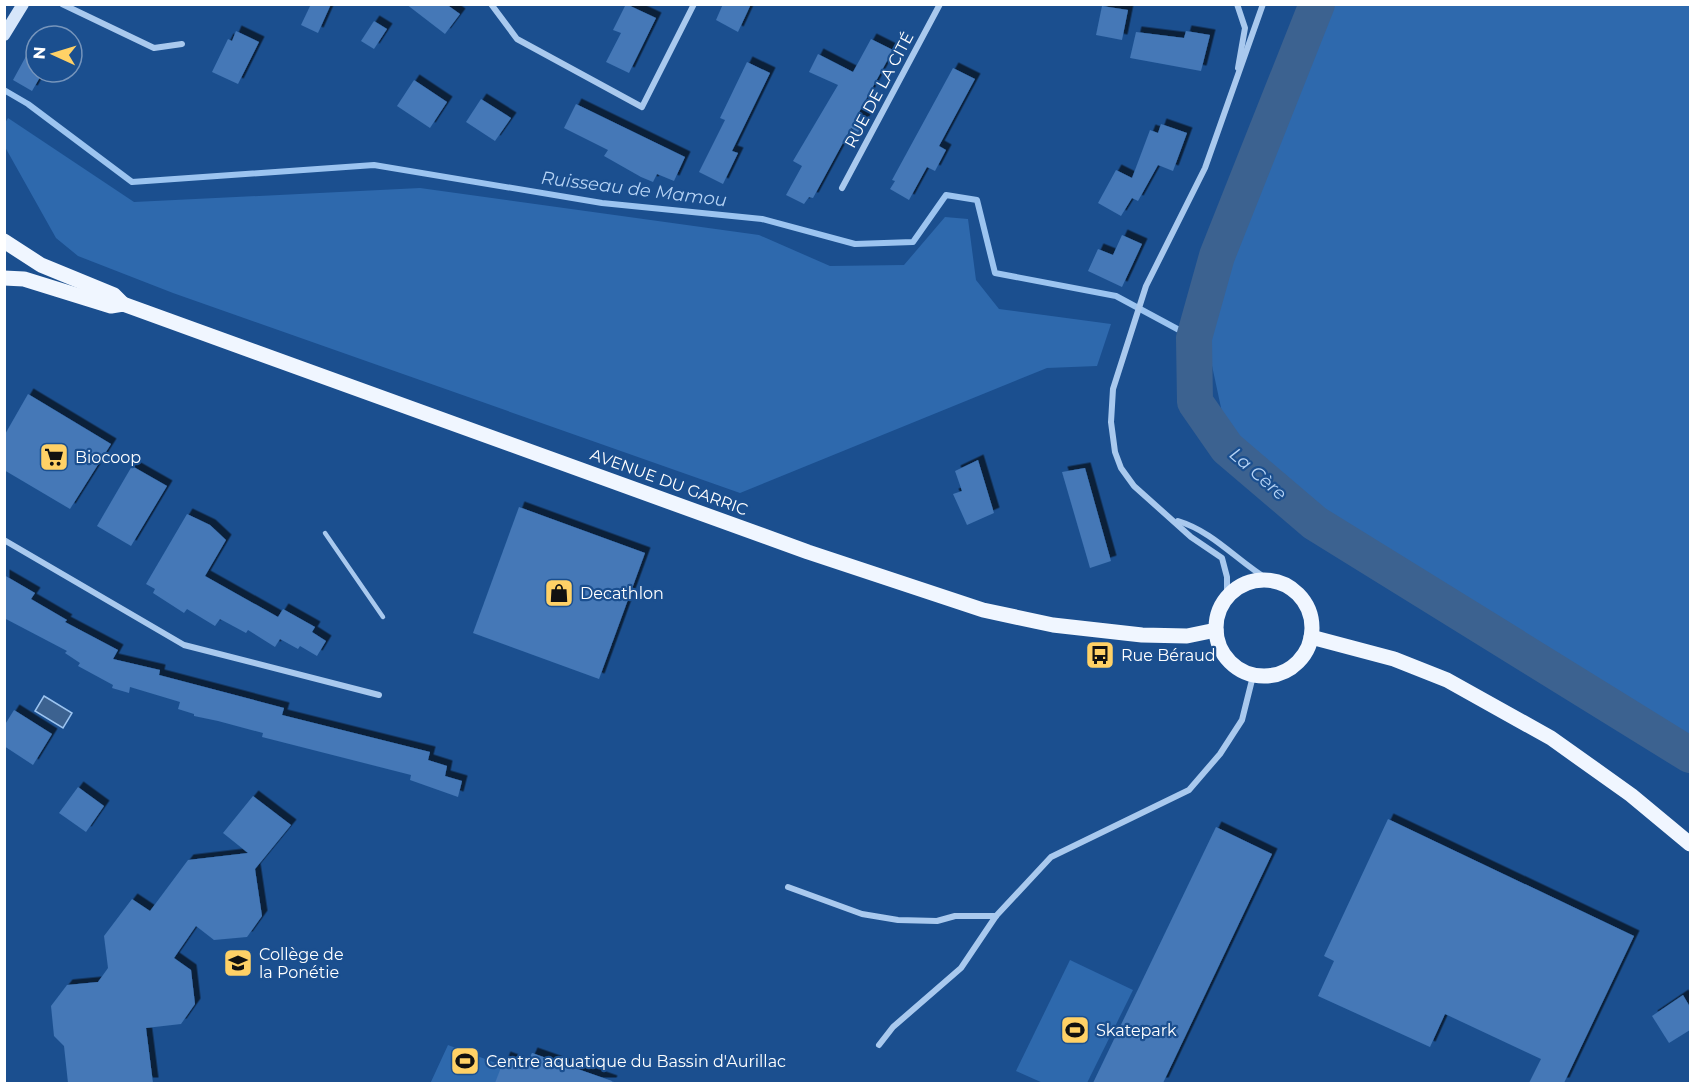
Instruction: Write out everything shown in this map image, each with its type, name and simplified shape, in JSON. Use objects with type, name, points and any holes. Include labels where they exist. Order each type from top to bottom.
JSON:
[{"type":"main road","points":[[4,35],[23,4]]},
{"type":"main road","name":"AVENUE DU GARRIC","points":[[4,241],[41,265],[114,296],[123,304],[819,556],[983,610],[1053,625],[1142,635],[1187,636],[1216,630]]},
{"type":"main road","name":"AVENUE DU GARRIC","points":[[4,278],[24,279],[111,306],[123,304]]},
{"type":"main road","points":[[1257,580],[1269,580],[1287,586],[1299,595],[1307,607],[1312,622],[1311,637],[1306,652],[1297,664],[1284,673],[1269,677],[1238,670],[1218,645],[1217,616],[1227,598],[1244,584],[1257,580]]},
{"type":"main road","points":[[1311,637],[1394,659],[1447,680],[1551,738],[1631,795],[1690,844]]},
{"type":"street","points":[[62,4],[154,48],[182,44]]},
{"type":"street","points":[[491,4],[517,39],[642,107],[694,4]]},
{"type":"street","name":"RUE DE LA CITÉ","points":[[842,188],[940,4]]},
{"type":"street","points":[[1233,89],[1245,28],[1237,4]]},
{"type":"street","points":[[1227,598],[1227,577],[1222,558],[1191,537],[1134,486],[1121,468],[1115,452],[1111,422],[1113,388],[1146,286],[1205,168],[1263,4]]},
{"type":"street","points":[[1174,520],[1196,527],[1214,537],[1248,567],[1269,580]]},
{"type":"street","points":[[4,540],[184,645],[380,695]]},
{"type":"street","points":[[879,1045],[893,1027],[961,968],[996,916],[1051,856],[1189,790],[1220,754],[1242,720],[1253,675]]},
{"type":"street","points":[[788,887],[862,914],[898,920],[937,921],[955,916],[996,916]]},
{"type":"lane","points":[[325,533],[383,617]]},
{"type":"shaded area","points":[[1323,4],[1690,5],[1690,750],[1340,528],[1229,445],[1205,333],[1247,202]]},
{"type":"shaded area","points":[[8,118],[134,202],[420,188],[759,235],[830,266],[904,265],[945,217],[968,219],[976,280],[999,309],[1111,324],[1097,366],[1047,368],[740,493],[173,293],[78,256],[56,238],[5,147],[5,123]]},
{"type":"shaded area","points":[[44,696],[72,713],[63,728],[35,711]]},
{"type":"shaded area","name":"Skatepark","points":[[1070,960],[1133,990],[1087,1083],[1043,1083],[1016,1071]]},
{"type":"shaded area","name":"Centre aquatique du Bassin d'Aurillac","points":[[448,1045],[501,1065],[505,1057],[527,1065],[532,1053],[617,1083],[430,1084]]},
{"type":"building","points":[[311,4],[331,4],[318,33],[301,25]]},
{"type":"building","points":[[406,4],[446,4],[460,14],[445,34]]},
{"type":"building","points":[[626,4],[656,18],[629,73],[606,62],[621,33],[613,30]]},
{"type":"building","points":[[723,4],[751,4],[738,32],[716,20]]},
{"type":"building","points":[[1102,6],[1128,10],[1122,40],[1096,35]]},
{"type":"building","points":[[374,21],[387,29],[374,49],[361,41]]},
{"type":"building","points":[[236,31],[259,42],[238,84],[212,72],[228,39],[232,41]]},
{"type":"building","points":[[1186,31],[1210,35],[1201,71],[1130,58],[1136,32],[1184,38]]},
{"type":"building","points":[[871,39],[893,50],[858,114],[866,118],[858,132],[851,128],[813,198],[809,197],[804,204],[786,195],[802,166],[793,161],[838,85],[809,72],[818,54],[853,72]]},
{"type":"building","points":[[24,60],[24,84],[36,84],[32,91],[13,80]]},
{"type":"building","points":[[747,62],[770,73],[732,151],[738,153],[723,184],[699,172],[725,120],[720,118]]},
{"type":"building","points":[[953,68],[975,79],[939,146],[946,150],[935,171],[927,167],[909,200],[890,189],[895,181],[892,180]]},
{"type":"building","points":[[414,80],[447,102],[430,128],[397,106]]},
{"type":"building","points":[[481,99],[511,118],[495,141],[466,122]]},
{"type":"building","points":[[576,104],[685,157],[674,181],[657,174],[653,182],[641,177],[604,156],[608,150],[564,128]]},
{"type":"building","points":[[1161,124],[1187,133],[1173,171],[1158,165],[1138,201],[1132,198],[1121,216],[1098,203],[1116,170],[1132,178],[1150,130],[1158,133]]},
{"type":"building","points":[[1122,235],[1142,244],[1122,287],[1088,271],[1098,249],[1113,255]]},
{"type":"building","name":"Biocoop","points":[[28,394],[111,444],[70,509],[4,470],[4,436]]},
{"type":"building","points":[[978,460],[994,513],[967,525],[953,494],[962,491],[955,471]]},
{"type":"building","points":[[132,466],[167,486],[131,546],[97,526]]},
{"type":"building","points":[[1085,468],[1111,561],[1090,568],[1062,472]]},
{"type":"building","name":"Decathlon","points":[[519,507],[645,553],[599,679],[473,633]]},
{"type":"building","points":[[187,514],[210,525],[226,540],[205,576],[278,617],[283,609],[315,627],[312,632],[326,641],[317,656],[300,646],[298,649],[280,639],[275,647],[248,630],[246,633],[220,619],[215,626],[187,609],[184,613],[153,593],[155,589],[146,584]]},
{"type":"building","points":[[4,575],[35,593],[31,599],[67,620],[65,622],[118,650],[113,659],[160,670],[159,675],[284,708],[282,715],[430,752],[428,760],[447,766],[445,776],[462,781],[458,797],[410,780],[411,775],[262,737],[263,733],[194,716],[194,714],[178,709],[180,702],[130,687],[129,693],[112,688],[113,685],[78,666],[80,663],[65,653],[67,651],[4,618]]},
{"type":"building","points":[[14,710],[52,734],[33,765],[4,746],[4,726]]},
{"type":"building","points":[[78,787],[104,806],[86,832],[59,813]]},
{"type":"building","points":[[253,796],[291,825],[255,869],[262,916],[247,937],[214,940],[196,926],[174,958],[191,970],[195,1004],[181,1024],[146,1028],[153,1083],[68,1083],[64,1046],[54,1036],[51,1006],[67,985],[98,982],[108,968],[104,936],[132,899],[150,911],[188,860],[248,853],[223,833]]},
{"type":"building","points":[[1388,819],[1634,936],[1564,1083],[1529,1083],[1541,1059],[1445,1014],[1430,1047],[1318,996],[1334,961],[1324,956]]},
{"type":"building","points":[[1216,827],[1272,854],[1163,1083],[1093,1083]]},
{"type":"building","points":[[1683,995],[1690,1007],[1690,1030],[1669,1043],[1652,1016]]},
{"type":"building","points":[[532,1053],[612,1081],[611,1083],[495,1083],[505,1057],[527,1065]]},
{"type":"waterway","name":"La Cère","points":[[1317,4],[1217,256],[1194,338],[1195,402],[1227,448],[1315,523],[1690,755]]},
{"type":"waterway","name":"Ruisseau de Mamou","points":[[4,90],[28,104],[132,182],[374,165],[602,203],[762,219],[855,244],[913,242],[946,195],[977,200],[995,273],[1116,296],[1194,338]]},
{"type":"place","name":"Biocoop","points":[[54,457]]},
{"type":"place","name":"Decathlon","points":[[559,593]]},
{"type":"place","name":"Rue Béraud","points":[[1100,655]]},
{"type":"place","name":"Collège de la Ponétie","points":[[238,963]]},
{"type":"place","name":"Skatepark","points":[[1075,1030]]},
{"type":"place","name":"Centre aquatique du Bassin d'Aurillac","points":[[465,1061]]}]
